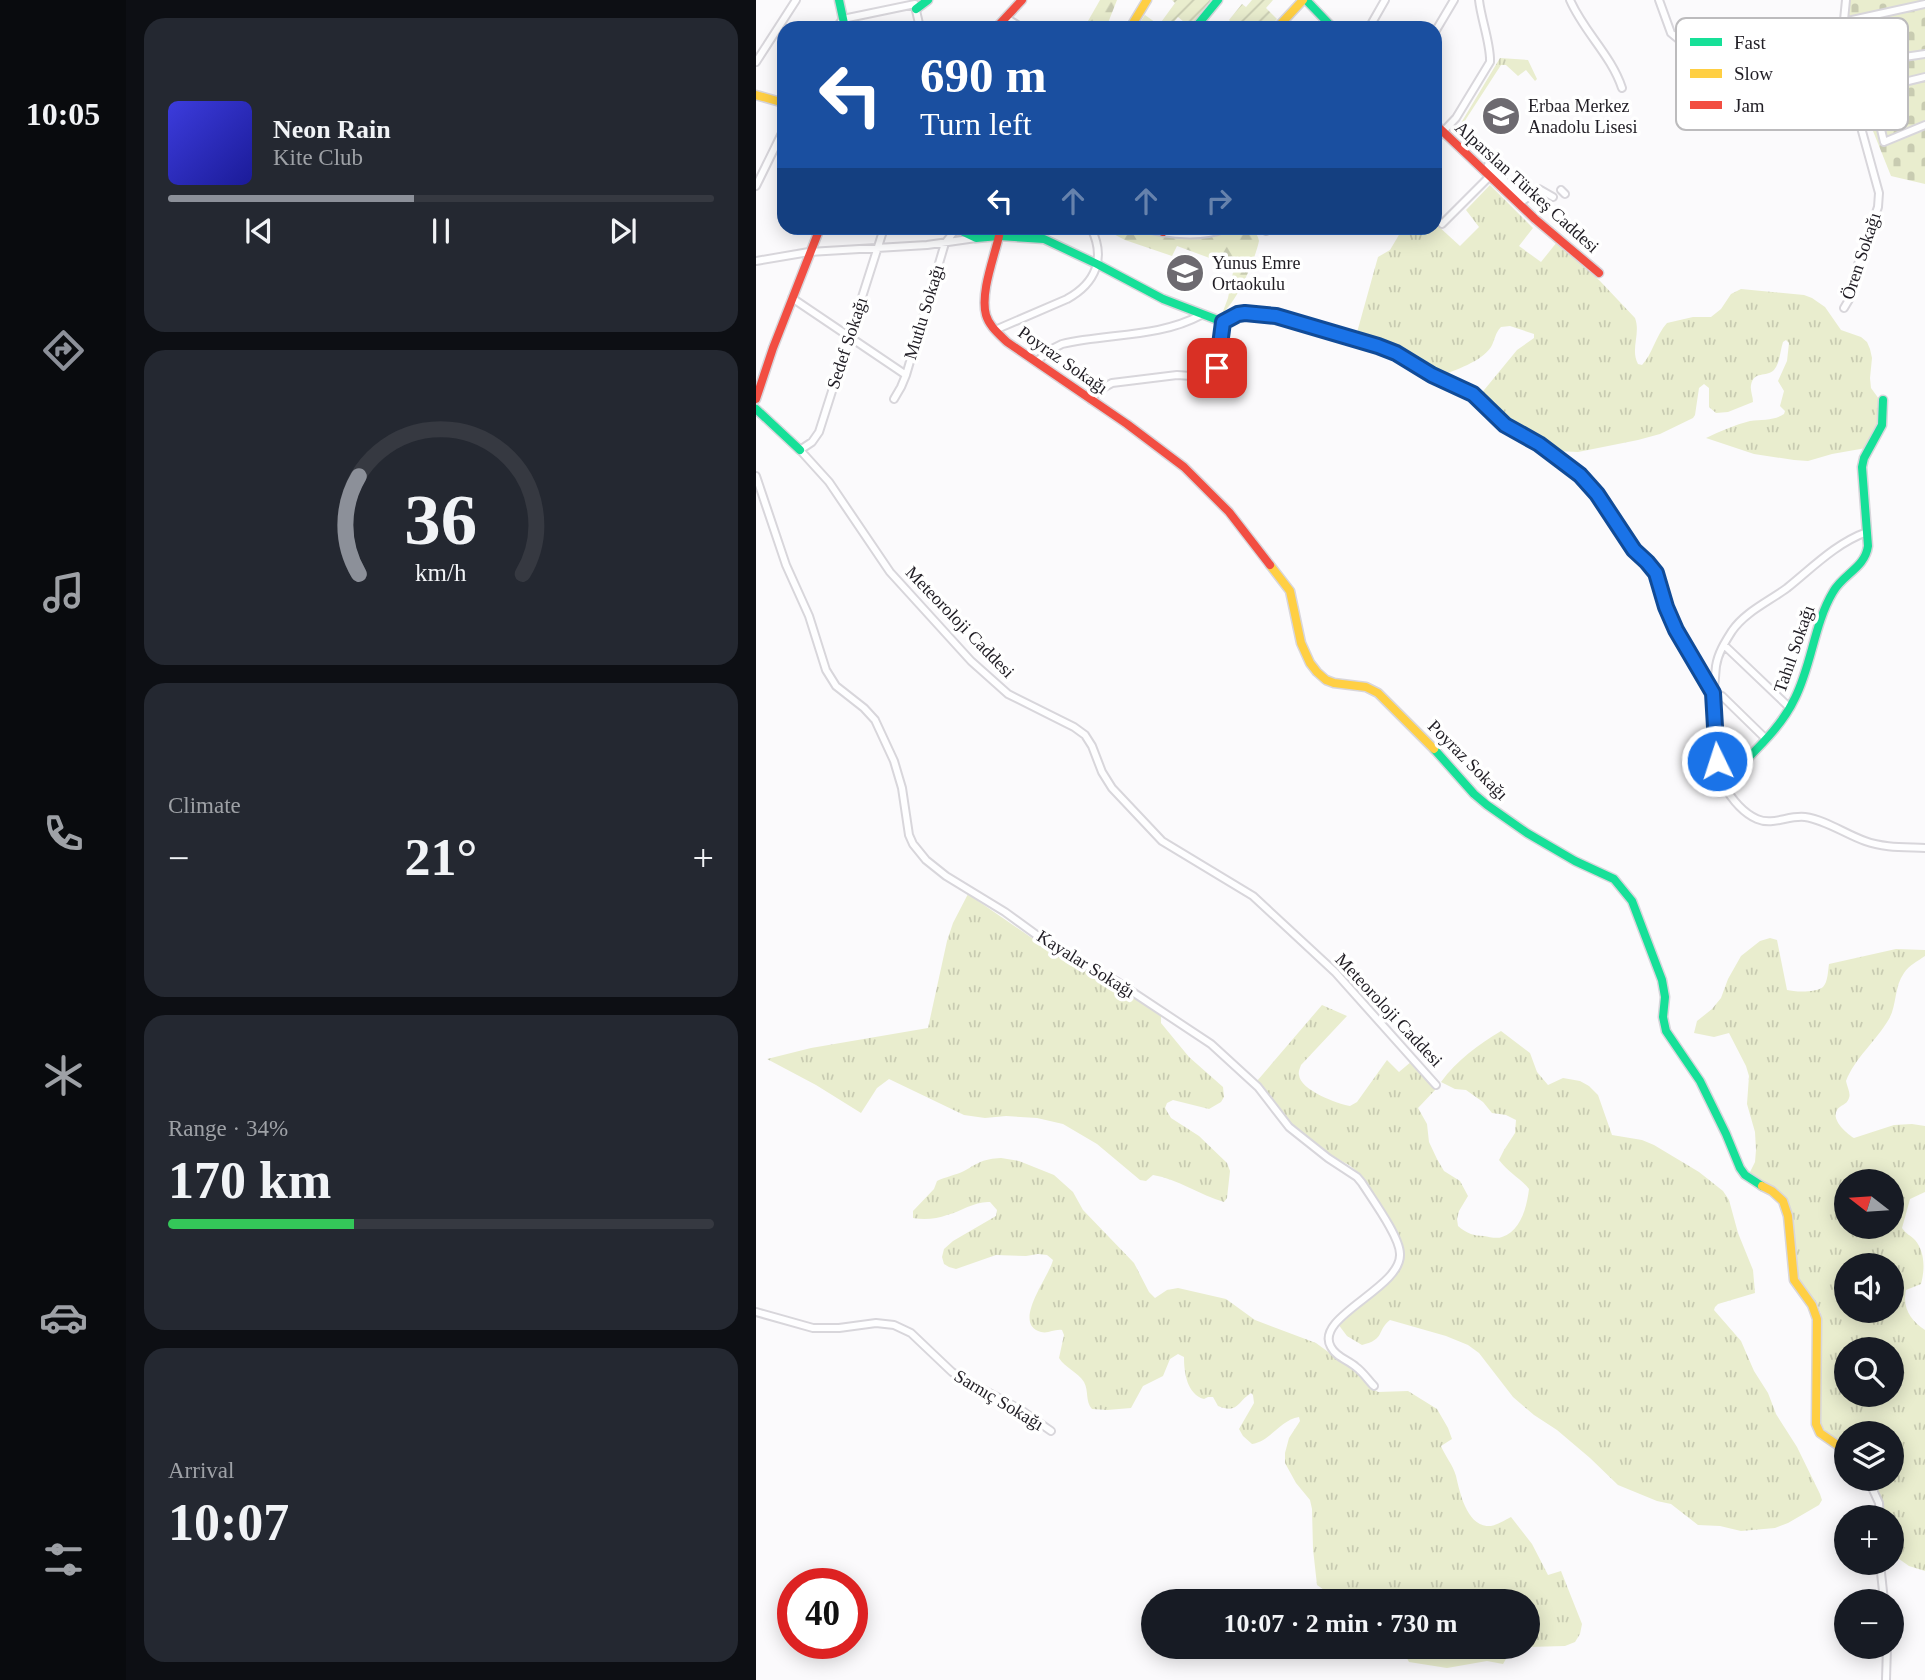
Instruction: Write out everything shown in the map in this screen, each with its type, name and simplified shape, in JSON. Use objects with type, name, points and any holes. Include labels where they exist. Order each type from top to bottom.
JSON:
[{"type":"street","points":[[782,21],[796,0]]},
{"type":"street","points":[[839,0],[844,21]]},
{"type":"street","points":[[851,21],[928,0]]},
{"type":"street","points":[[1003,21],[1022,0]]},
{"type":"street","points":[[1134,21],[1147,0]]},
{"type":"street","points":[[1201,21],[1218,0]]},
{"type":"street","points":[[1284,21],[1305,0],[1326,21]]},
{"type":"street","points":[[1373,21],[1385,0]]},
{"type":"street","points":[[1442,21],[1454,0]]},
{"type":"street","points":[[1444,132],[1456,118],[1490,62],[1479,0]]},
{"type":"street","points":[[1570,0],[1614,67],[1622,88]]},
{"type":"street","points":[[1659,0],[1671,33],[1676,37]]},
{"type":"street","name":"Ören Sokağı","points":[[1844,18],[1846,0]]},
{"type":"street","points":[[1861,18],[1925,4]]},
{"type":"street","points":[[1006,18],[1011,21]]},
{"type":"street","points":[[756,62],[777,29]]},
{"type":"street","points":[[756,95],[777,101]]},
{"type":"street","points":[[1881,130],[1884,142],[1925,125]]},
{"type":"street","name":"Ören Sokağı","points":[[1844,308],[1853,293],[1854,276],[1878,207],[1880,193],[1862,130]]},
{"type":"street","name":"Alparslan Türkeş Caddesi","points":[[1444,132],[1535,219],[1599,273]]},
{"type":"street","points":[[756,186],[777,143]]},
{"type":"street","points":[[1488,165],[1524,200],[1539,189],[1553,197]]},
{"type":"street","points":[[1442,224],[1489,177]]},
{"type":"street","points":[[756,399],[817,235]]},
{"type":"street","name":"Sedef Sokağı","points":[[800,450],[812,443],[819,432],[882,235]]},
{"type":"street","name":"Mutlu Sokağı","points":[[894,399],[905,375],[945,243],[951,235]]},
{"type":"street","points":[[970,235],[976,238]]},
{"type":"street","points":[[995,330],[1077,294],[1087,284],[1097,264],[1098,247],[1094,235]]},
{"type":"street","points":[[756,261],[809,252],[945,243],[999,236],[1044,239],[1142,289],[1201,315],[1223,322],[1245,313],[1276,316],[1388,350],[1473,394],[1505,425],[1539,444],[1569,466],[1597,494],[1634,550],[1656,573],[1676,630],[1713,693],[1722,696],[1765,738]]},
{"type":"street","name":"Poyraz Sokağı","points":[[999,236],[985,308],[995,330],[1007,342],[1184,467],[1229,512],[1290,591],[1301,643],[1317,672],[1334,683],[1366,687],[1378,693],[1487,805],[1527,833],[1575,861],[1614,879],[1632,901],[1662,980],[1665,997],[1664,1024],[1670,1039],[1700,1081],[1740,1168],[1745,1175],[1778,1195],[1786,1209],[1794,1280],[1812,1305],[1816,1319],[1815,1424],[1820,1433],[1834,1443]]},
{"type":"street","points":[[792,298],[905,375]]},
{"type":"street","points":[[1036,362],[1062,344],[1163,330],[1187,323],[1201,315]]},
{"type":"street","points":[[1091,400],[1099,390],[1112,383],[1177,375],[1210,375],[1219,362],[1223,322]]},
{"type":"street","name":"Tahıl Sokağı","points":[[1723,784],[1790,708],[1806,672],[1831,594],[1867,555],[1862,467],[1882,425],[1883,400]]},
{"type":"street","name":"Meteoroloji Caddesi","points":[[756,409],[800,450],[829,482],[890,572],[971,661],[1008,694],[1085,735],[1106,779],[1162,841],[1243,889],[1269,911],[1335,972],[1436,1085]]},
{"type":"street","name":"Kayalar Sokağı","points":[[756,475],[786,565],[809,616],[822,660],[836,686],[869,713],[880,730],[899,773],[909,835],[926,860],[1060,952],[1116,981],[1211,1044],[1258,1087],[1289,1127],[1362,1183],[1398,1244],[1401,1257],[1389,1277],[1334,1324],[1328,1337],[1334,1352],[1359,1368],[1374,1386]]},
{"type":"street","points":[[1867,533],[1854,537],[1822,559],[1735,626],[1717,662],[1713,693],[1715,747],[1719,770],[1723,784],[1738,806],[1755,818],[1771,822],[1792,816],[1811,818],[1866,842],[1925,848]]},
{"type":"street","points":[[1724,645],[1790,708]]},
{"type":"street","name":"Sarnıç Sokağı","points":[[756,1312],[813,1328],[876,1323],[894,1325],[911,1333],[952,1372],[978,1389],[1021,1410],[1051,1431]]},
{"type":"street","points":[[1886,1680],[1887,1659]]},
{"type":"green space","points":[[1100,0],[1117,0],[1109,21],[1088,21]]},
{"type":"green space","points":[[1172,0],[1211,0],[1195,21],[1183,21],[1178,17],[1175,21],[1162,21],[1175,3]]},
{"type":"green space","points":[[1252,0],[1273,0],[1266,8],[1277,19],[1229,20],[1242,4],[1246,7]]},
{"type":"green space","points":[[1850,0],[1925,0],[1925,184],[1891,176],[1873,130],[1908,130],[1908,18],[1847,18]]},
{"type":"green space","points":[[1145,15],[1153,21],[1141,21]]},
{"type":"green space","points":[[1500,58],[1528,60],[1537,79],[1535,81],[1526,70],[1518,76],[1506,65],[1501,65],[1466,119],[1463,133],[1458,134],[1458,128]]},
{"type":"green space","points":[[1490,185],[1533,228],[1519,246],[1541,262],[1557,242],[1635,318],[1635,353],[1638,364],[1642,365],[1645,361],[1667,323],[1693,317],[1711,317],[1721,309],[1731,294],[1741,289],[1812,298],[1825,307],[1841,330],[1867,342],[1872,358],[1871,388],[1879,399],[1881,421],[1866,448],[1808,461],[1754,454],[1706,438],[1750,421],[1772,419],[1784,414],[1785,411],[1780,406],[1784,391],[1778,381],[1787,361],[1789,343],[1786,340],[1774,370],[1753,380],[1753,402],[1728,412],[1716,413],[1709,407],[1709,388],[1704,384],[1699,388],[1693,418],[1660,434],[1578,452],[1555,451],[1500,417],[1480,395],[1517,350],[1534,338],[1534,334],[1510,326],[1501,327],[1491,347],[1481,357],[1440,376],[1396,348],[1356,336],[1378,257],[1390,250],[1399,235],[1442,235],[1442,230],[1460,246],[1479,227],[1466,210]]},
{"type":"green space","points":[[1115,235],[1201,238],[1214,235],[1257,235],[1259,241],[1245,280],[1222,314],[1234,267],[1177,246],[1172,256]]},
{"type":"green space","points":[[968,894],[1042,945],[1161,1015],[1161,1023],[1189,1057],[1223,1087],[1224,1097],[1221,1102],[1209,1109],[1173,1100],[1167,1103],[1165,1108],[1171,1118],[1199,1136],[1227,1163],[1230,1171],[1227,1198],[1224,1202],[1162,1177],[1153,1175],[1146,1181],[1140,1180],[1097,1144],[1063,1124],[1037,1118],[985,1118],[964,1115],[889,1079],[877,1088],[861,1113],[767,1059],[811,1048],[928,1028],[947,941]]},
{"type":"green space","points":[[1770,938],[1777,940],[1787,990],[1800,992],[1823,987],[1829,964],[1896,949],[1925,950],[1925,956],[1908,968],[1901,978],[1889,1019],[1850,1073],[1846,1081],[1849,1098],[1838,1108],[1836,1118],[1840,1126],[1854,1138],[1894,1125],[1925,1126],[1925,1192],[1910,1199],[1904,1221],[1904,1169],[1834,1169],[1834,1239],[1904,1239],[1904,1231],[1921,1250],[1921,1284],[1906,1290],[1905,1303],[1909,1313],[1925,1330],[1925,1571],[1904,1562],[1904,1505],[1882,1505],[1878,1491],[1904,1491],[1904,1421],[1834,1421],[1834,1438],[1820,1422],[1821,1314],[1797,1277],[1790,1208],[1777,1192],[1749,1174],[1755,1162],[1756,1150],[1755,1132],[1747,1104],[1749,1076],[1746,1066],[1729,1033],[1714,1037],[1694,1033],[1697,1021],[1721,998],[1741,956],[1760,941]]},
{"type":"green space","points":[[1322,1005],[1347,1016],[1301,1065],[1301,1081],[1312,1091],[1350,1106],[1357,1102],[1387,1060],[1399,1072],[1412,1061],[1436,1089],[1418,1108],[1427,1124],[1429,1142],[1437,1159],[1444,1171],[1460,1181],[1468,1196],[1457,1219],[1458,1226],[1467,1232],[1495,1238],[1509,1234],[1522,1217],[1528,1196],[1529,1189],[1499,1160],[1515,1133],[1516,1120],[1492,1113],[1483,1102],[1466,1090],[1455,1089],[1441,1082],[1468,1053],[1501,1031],[1530,1053],[1537,1072],[1548,1085],[1563,1078],[1580,1081],[1589,1086],[1598,1095],[1612,1135],[1654,1145],[1699,1172],[1723,1191],[1729,1200],[1738,1233],[1753,1270],[1755,1293],[1718,1304],[1714,1310],[1741,1341],[1776,1414],[1797,1447],[1820,1494],[1822,1500],[1819,1505],[1775,1528],[1741,1531],[1698,1525],[1671,1504],[1618,1485],[1557,1430],[1513,1397],[1479,1353],[1468,1345],[1390,1320],[1370,1343],[1362,1345],[1347,1336],[1338,1324],[1395,1274],[1403,1254],[1400,1240],[1360,1174],[1304,1135],[1283,1116],[1257,1081]]},
{"type":"green space","points":[[990,1159],[1019,1161],[1054,1175],[1073,1192],[1083,1210],[1134,1263],[1155,1298],[1167,1290],[1178,1288],[1226,1299],[1255,1320],[1316,1343],[1378,1392],[1408,1391],[1437,1409],[1452,1439],[1441,1446],[1455,1472],[1470,1516],[1483,1525],[1491,1526],[1511,1517],[1532,1544],[1548,1575],[1561,1571],[1582,1624],[1575,1642],[1565,1646],[1540,1647],[1540,1589],[1323,1589],[1317,1585],[1310,1500],[1285,1463],[1289,1438],[1300,1421],[1299,1417],[1286,1422],[1265,1439],[1252,1444],[1239,1429],[1254,1403],[1253,1395],[1251,1393],[1230,1409],[1218,1406],[1213,1397],[1204,1399],[1198,1396],[1190,1388],[1184,1357],[1178,1354],[1170,1359],[1163,1376],[1143,1386],[1131,1408],[1092,1409],[1088,1403],[1084,1382],[1059,1358],[1064,1335],[1062,1330],[1041,1332],[1033,1327],[1030,1320],[1034,1299],[1053,1260],[1047,1255],[1038,1254],[996,1255],[956,1269],[944,1264],[944,1249],[996,1216],[997,1210],[990,1202],[939,1217],[913,1218],[913,1211],[934,1189],[937,1181]]},
{"type":"green space","points":[[1407,1659],[1506,1659],[1503,1664],[1487,1661],[1447,1668],[1409,1662]]},
{"type":"traffic: fast","points":[[839,0],[844,21]]},
{"type":"traffic: fast","points":[[916,9],[928,0]]},
{"type":"traffic: fast","points":[[1201,21],[1218,0]]},
{"type":"traffic: fast","points":[[1306,0],[1326,21]]},
{"type":"traffic: fast","points":[[970,235],[976,238],[999,236],[1044,239],[1163,299],[1223,322],[1243,313],[1273,315],[1367,342],[1409,361]]},
{"type":"traffic: fast","points":[[1694,660],[1713,693],[1715,747],[1723,784],[1781,722],[1801,685],[1817,631],[1833,592],[1866,554],[1868,546],[1862,467],[1882,425],[1883,400]]},
{"type":"traffic: fast","points":[[756,409],[800,450]]},
{"type":"traffic: fast","points":[[1434,749],[1487,805],[1527,833],[1575,861],[1614,879],[1632,901],[1662,980],[1666,1031],[1700,1081],[1740,1168],[1745,1175],[1762,1186]]},
{"type":"traffic: slow","points":[[1134,21],[1147,0]]},
{"type":"traffic: slow","points":[[1284,21],[1303,0]]},
{"type":"traffic: slow","points":[[756,95],[777,101]]},
{"type":"traffic: slow","points":[[1270,565],[1290,591],[1301,643],[1317,672],[1334,683],[1366,687],[1378,693],[1434,749]]},
{"type":"traffic: slow","points":[[1762,1186],[1783,1201],[1788,1216],[1794,1280],[1812,1305],[1817,1319],[1816,1424],[1820,1433],[1834,1443]]},
{"type":"traffic: jam","points":[[1002,21],[1022,0]]},
{"type":"traffic: jam","points":[[1442,131],[1535,219],[1599,273]]},
{"type":"traffic: jam","points":[[756,399],[817,235]]},
{"type":"traffic: jam","points":[[999,236],[985,296],[986,315],[992,326],[1007,342],[1127,424],[1184,467],[1229,512],[1270,565]]},
{"type":"traffic: jam","points":[[1409,361],[1473,394],[1505,425],[1539,444],[1580,475],[1597,494],[1634,549],[1656,573],[1676,630],[1694,660]]},
{"type":"place","name":"Erbaa Merkez Anadolu Lisesi","points":[[1501,116]]},
{"type":"place","name":"Yunus Emre Ortaokulu","points":[[1185,273]]},
{"type":"route","points":[[1217,368],[1223,322],[1245,313],[1276,316],[1396,353],[1432,375],[1473,394],[1505,425],[1539,444],[1569,466],[1597,494],[1634,550],[1656,573],[1666,607],[1683,645],[1713,693],[1717,761]]}]
